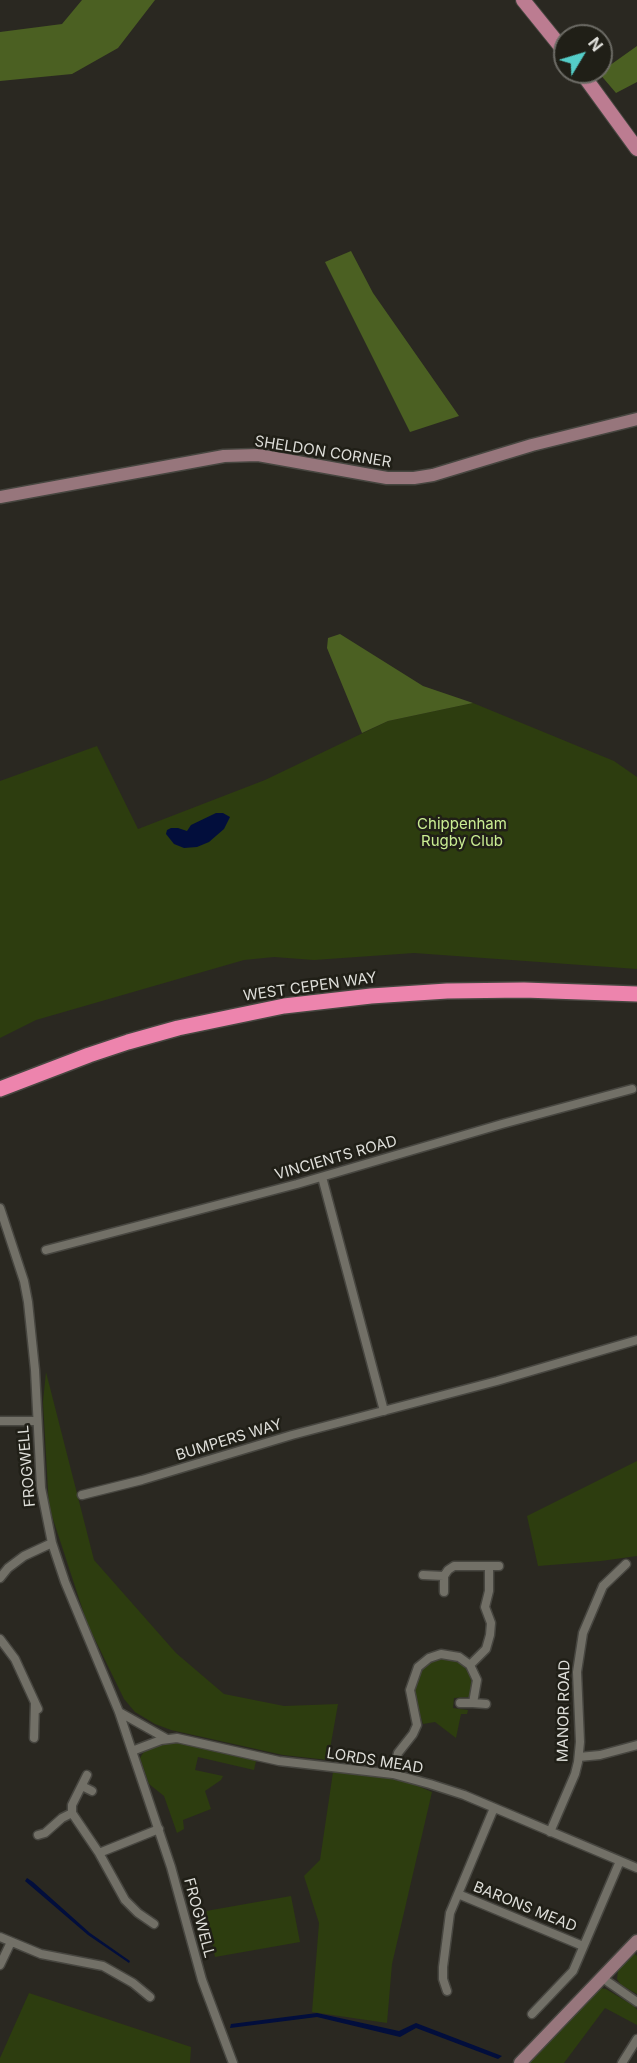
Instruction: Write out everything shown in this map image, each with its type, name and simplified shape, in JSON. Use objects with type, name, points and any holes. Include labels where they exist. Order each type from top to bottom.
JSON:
[{"type":"highway","name":"WEST CEPEN WAY","points":[[0,1089],[89,1055],[178,1028],[302,1004],[371,996],[447,991],[524,990],[637,994]]},
{"type":"main road","points":[[524,0],[553,37]]},
{"type":"main road","points":[[590,84],[637,149]]},
{"type":"street","name":"SHELDON CORNER","points":[[0,497],[224,456],[258,455],[387,478],[414,478],[433,475],[532,445],[637,419]]},
{"type":"street","name":"VINCIENTS ROAD","points":[[46,1250],[322,1177],[632,1089]]},
{"type":"street","points":[[322,1177],[384,1411]]},
{"type":"street","name":"FROGWELL","points":[[0,1208],[24,1281],[28,1302],[42,1496],[51,1543],[119,1712],[159,1829],[202,1980],[233,2063]]},
{"type":"street","name":"BUMPERS WAY","points":[[82,1496],[292,1435],[497,1381],[637,1340]]},
{"type":"street","points":[[0,1421],[37,1421]]},
{"type":"street","points":[[1,1574],[28,1553],[51,1543]]},
{"type":"street","name":"MANOR ROAD","points":[[550,1832],[575,1774],[579,1757],[576,1679],[583,1633],[603,1586],[626,1564]]},
{"type":"street","points":[[444,1592],[444,1576],[454,1566],[499,1566]]},
{"type":"street","points":[[470,1665],[483,1653],[489,1641],[491,1623],[485,1607],[489,1591],[489,1566]]},
{"type":"street","points":[[423,1575],[444,1576]]},
{"type":"street","points":[[0,1639],[15,1659],[36,1706],[34,1738]]},
{"type":"street","points":[[393,1774],[398,1753],[417,1725],[410,1690],[418,1667],[429,1658],[441,1654],[459,1657],[470,1665],[477,1680],[473,1703]]},
{"type":"street","points":[[460,1703],[486,1704]]},
{"type":"street","points":[[119,1712],[167,1739]]},
{"type":"street","name":"LORDS MEAD","points":[[132,1751],[167,1739],[177,1738],[279,1761],[393,1774],[430,1784],[494,1808],[637,1868]]},
{"type":"street","points":[[579,1757],[600,1755],[637,1745]]},
{"type":"street","points":[[87,1775],[72,1805],[72,1813],[99,1853],[125,1900],[154,1924]]},
{"type":"street","points":[[82,1786],[92,1791]]},
{"type":"street","name":"BARONS MEAD","points":[[447,1991],[442,1979],[450,1913],[494,1808]]},
{"type":"street","points":[[38,1835],[45,1833],[62,1818],[72,1813]]},
{"type":"street","points":[[99,1853],[159,1829]]},
{"type":"street","name":"BARONS MEAD","points":[[532,2014],[572,1973],[620,1861]]},
{"type":"street","name":"BARONS MEAD","points":[[458,1894],[583,1946]]},
{"type":"street","points":[[0,1937],[41,1954],[103,1966],[133,1983],[150,1997]]},
{"type":"street","points":[[520,2063],[637,1941]]},
{"type":"street","points":[[0,1965],[11,1942]]},
{"type":"street","points":[[601,1977],[637,2002]]},
{"type":"street","points":[[622,2063],[637,2039]]},
{"type":"green space","points":[[82,0],[155,0],[118,48],[72,74],[0,81],[0,32],[62,24]]},
{"type":"green space","points":[[637,46],[637,82],[616,93],[608,84],[613,84],[613,63]]},
{"type":"green space","points":[[351,251],[373,293],[459,416],[410,432],[325,262]]},
{"type":"green space","points":[[340,634],[423,686],[473,703],[388,721],[362,733],[327,648],[328,638]]},
{"type":"green space","name":"Chippenham Rugby Club","points":[[473,703],[614,761],[637,777],[637,969],[414,953],[314,960],[274,957],[244,960],[36,1020],[0,1038],[0,781],[97,746],[138,829],[265,780],[388,721]]},
{"type":"green space","points":[[46,1372],[94,1560],[176,1653],[224,1694],[284,1706],[338,1704],[328,1760],[283,1755],[171,1730],[135,1712],[124,1699],[87,1623],[49,1507],[43,1402]]},
{"type":"green space","points":[[637,1461],[637,1556],[538,1566],[527,1516]]},
{"type":"green space","points":[[436,1658],[456,1660],[463,1665],[469,1673],[472,1684],[469,1697],[454,1698],[453,1708],[468,1710],[467,1714],[461,1714],[456,1738],[435,1722],[423,1724],[414,1694],[414,1684],[419,1672],[426,1662]]},
{"type":"green space","points":[[172,1741],[256,1761],[254,1770],[198,1757],[195,1770],[223,1776],[205,1791],[211,1809],[183,1820],[184,1829],[177,1833],[164,1796],[149,1784],[140,1758],[150,1748]]},
{"type":"green space","points":[[333,1772],[394,1776],[432,1792],[392,1964],[387,2023],[312,2012],[319,1923],[304,1876],[320,1860]]},
{"type":"green space","points":[[291,1896],[300,1942],[215,1957],[206,1911]]},
{"type":"green space","points":[[633,1952],[637,1956],[637,1994],[621,1985],[617,1979],[618,1970]]},
{"type":"green space","points":[[600,1988],[606,1989],[634,2006],[637,2010],[637,2025],[605,2008],[564,2063],[525,2063]]},
{"type":"green space","points":[[29,1993],[191,2047],[190,2063],[0,2063],[0,2058]]},
{"type":"shaded area","points":[[216,813],[223,813],[230,817],[224,829],[209,842],[197,847],[184,848],[174,844],[166,834],[171,828],[187,831],[191,825]]},
{"type":"shaded area","points":[[27,1878],[90,1933],[130,1961],[129,1963],[88,1935],[25,1881]]},
{"type":"shaded area","points":[[317,2013],[399,2031],[416,2023],[502,2056],[498,2059],[416,2028],[400,2037],[317,2017],[230,2028],[231,2024]]}]
